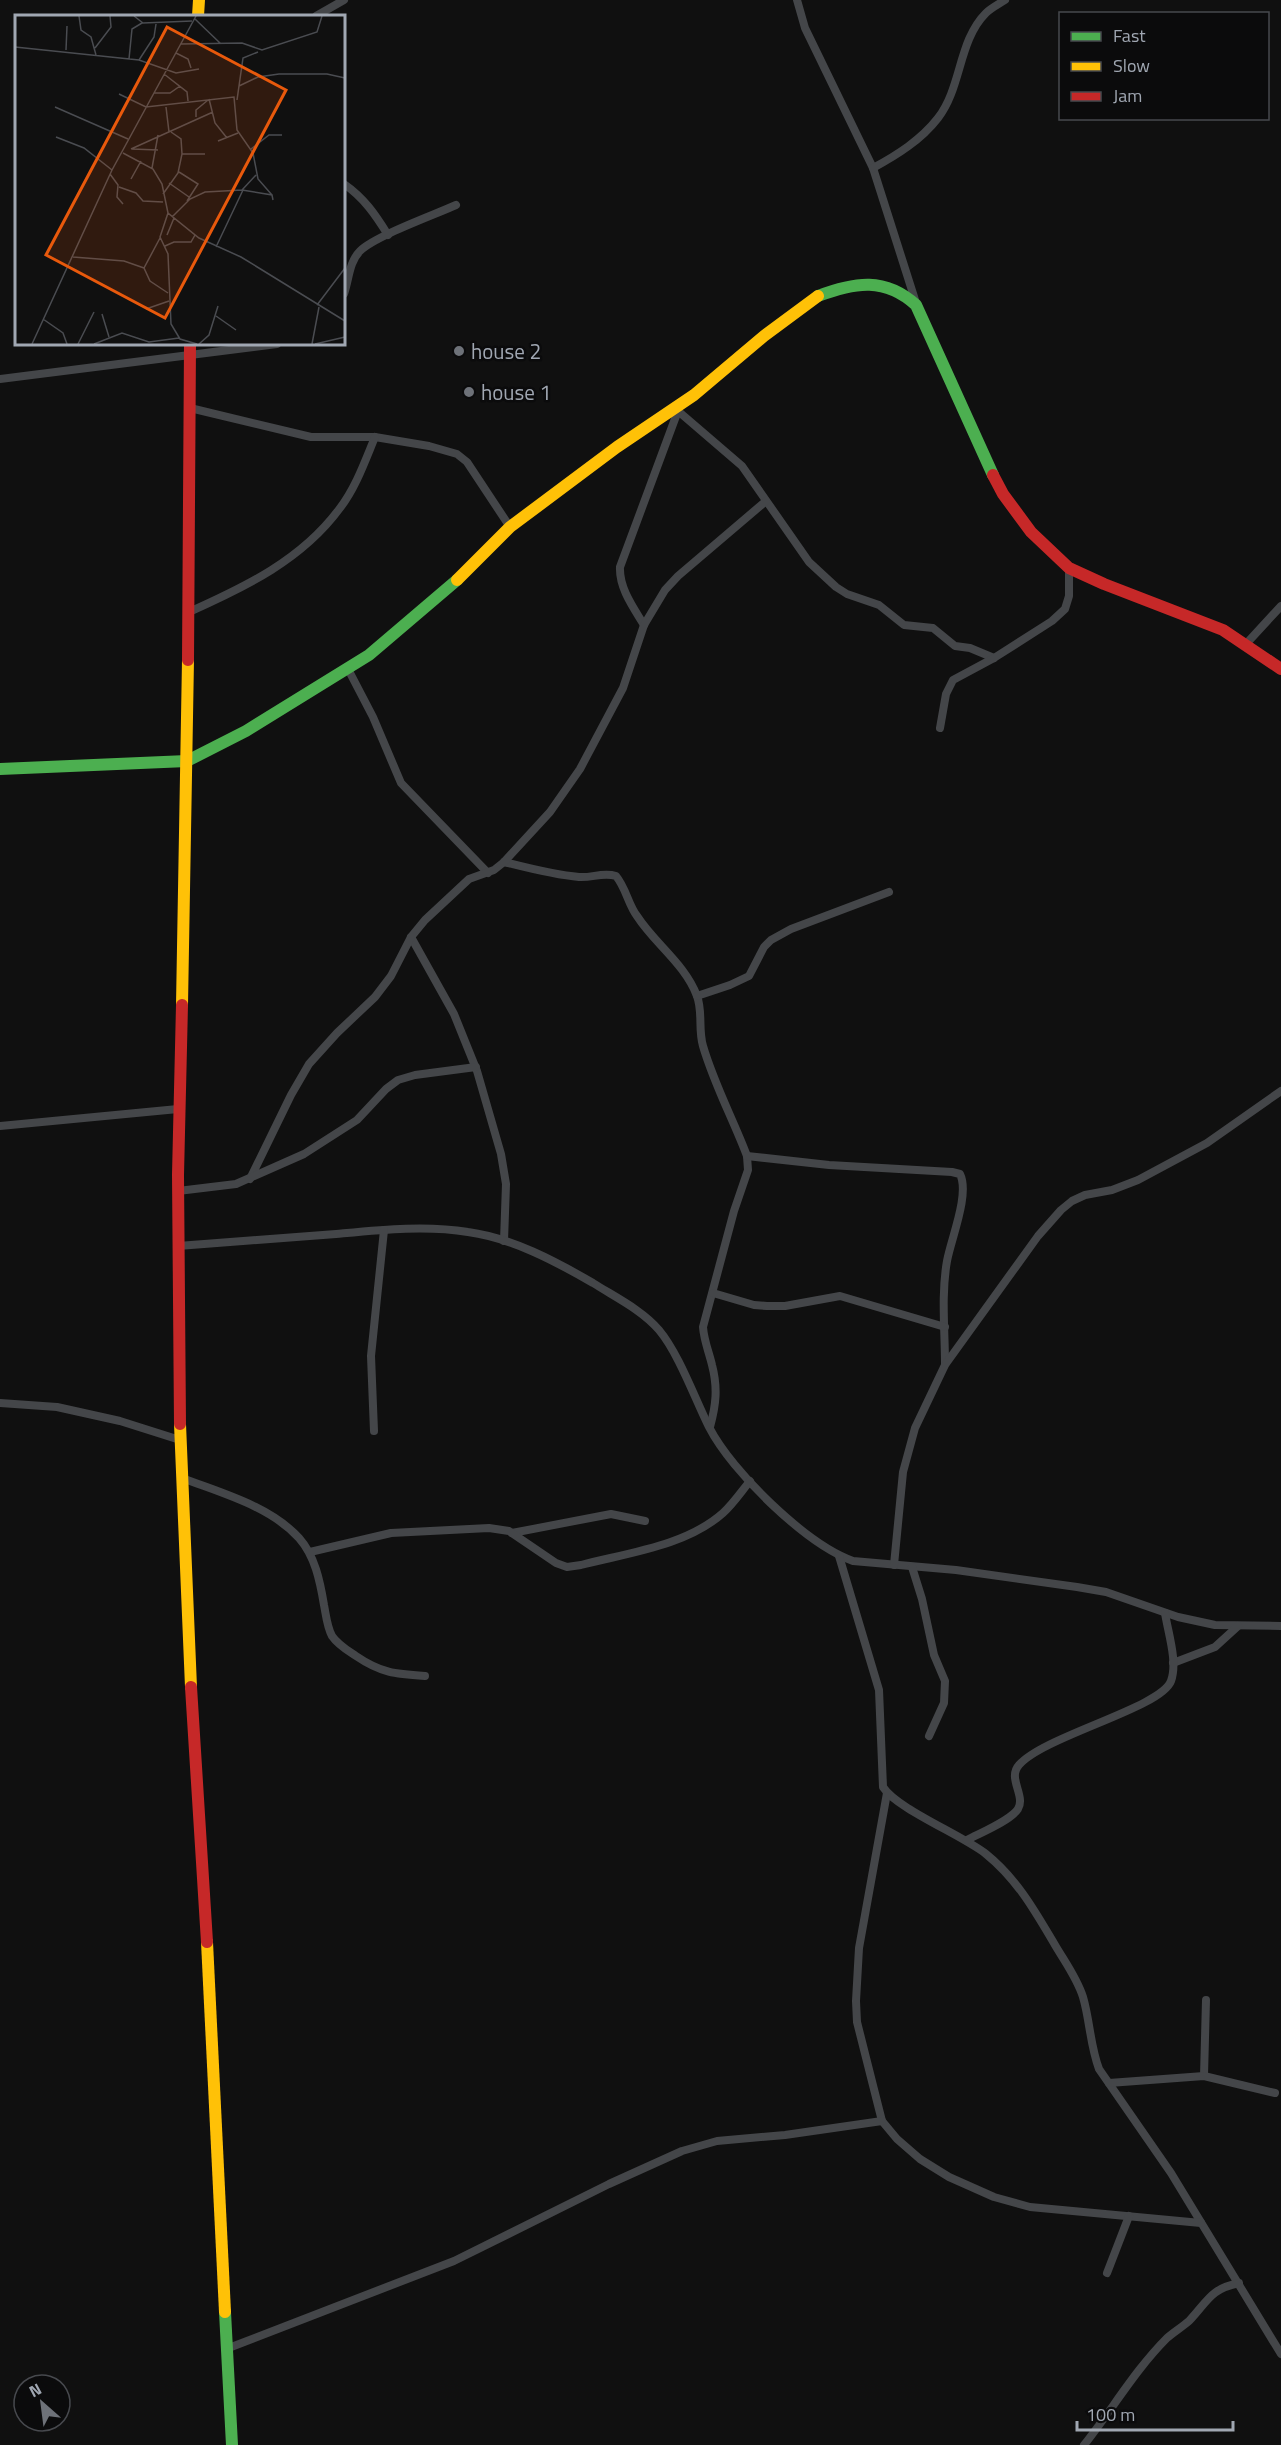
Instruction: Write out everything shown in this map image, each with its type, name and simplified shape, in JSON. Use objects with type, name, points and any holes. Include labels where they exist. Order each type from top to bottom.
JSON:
[{"type":"main road","points":[[198,15],[199,0]]},
{"type":"main road","points":[[0,769],[187,761],[246,731],[369,656],[446,592],[510,527],[617,447],[679,408],[764,336],[819,296],[846,288],[873,284],[888,286],[903,293],[916,304],[976,442],[1003,494],[1031,532],[1069,568],[1223,630],[1281,669]]},
{"type":"main road","points":[[190,349],[187,761],[178,1109],[180,1440],[232,2445]]},
{"type":"street","points":[[318,15],[344,0]]},
{"type":"street","points":[[797,0],[805,28],[873,168],[916,304]]},
{"type":"street","points":[[873,168],[901,153],[939,117],[954,85],[975,28],[986,13],[1005,0]]},
{"type":"street","points":[[345,185],[360,195],[370,206],[388,235]]},
{"type":"street","points":[[345,290],[354,259],[359,252],[388,235],[456,205]]},
{"type":"street","points":[[0,379],[190,349],[260,345]]},
{"type":"street","points":[[190,408],[311,437],[375,438],[429,446],[462,457],[510,527]]},
{"type":"street","points":[[644,625],[625,591],[620,577],[620,567],[679,408],[742,466],[809,562],[836,587],[847,594],[879,605],[904,626],[933,628],[955,646],[970,648],[994,658]]},
{"type":"street","points":[[189,612],[239,590],[293,557],[318,535],[341,507],[375,438]]},
{"type":"street","points":[[250,1179],[291,1095],[309,1064],[337,1033],[375,997],[391,976],[411,937],[425,920],[464,884],[488,873],[504,862],[550,812],[580,769],[622,688],[644,625],[665,590],[678,576],[766,501]]},
{"type":"street","points":[[939,729],[948,686],[954,680],[1052,621],[1065,609],[1069,596],[1069,568]]},
{"type":"street","points":[[1246,644],[1281,606]]},
{"type":"street","points":[[348,669],[373,717],[401,783],[488,873]]},
{"type":"street","points":[[504,862],[570,876],[587,878],[604,874],[616,876],[636,916],[673,958],[691,983],[697,996],[701,1009],[702,1042],[710,1070],[747,1156],[748,1170],[734,1211],[703,1327],[717,1385],[716,1404],[709,1428]]},
{"type":"street","points":[[697,996],[749,976],[764,947],[784,933],[889,892]]},
{"type":"street","points":[[411,937],[454,1014],[476,1067],[501,1154],[506,1184],[504,1241]]},
{"type":"street","points":[[178,1191],[236,1184],[304,1154],[348,1126],[398,1080],[415,1075],[476,1067]]},
{"type":"street","points":[[894,1565],[901,1483],[908,1449],[945,1365],[1038,1236],[1061,1209],[1085,1194],[1112,1190],[1138,1180],[1207,1143],[1281,1091]]},
{"type":"street","points":[[0,1126],[178,1109]]},
{"type":"street","points":[[747,1156],[829,1165],[960,1174],[964,1181],[945,1274],[945,1365]]},
{"type":"street","points":[[374,1431],[371,1356],[384,1230]]},
{"type":"street","points":[[178,1246],[384,1230],[468,1232],[504,1241],[576,1273],[630,1306],[659,1331],[681,1368],[722,1450],[780,1511],[839,1556],[853,1561],[956,1570],[1106,1592],[1165,1613],[1215,1625],[1281,1626]]},
{"type":"street","points":[[713,1293],[754,1305],[767,1306],[785,1306],[840,1296],[945,1327]]},
{"type":"street","points":[[0,1402],[57,1407],[120,1421],[180,1440]]},
{"type":"street","points":[[182,1478],[235,1498],[278,1520],[300,1539],[309,1552],[321,1584],[330,1630],[341,1646],[376,1669],[392,1674],[425,1676]]},
{"type":"street","points":[[309,1552],[392,1533],[500,1528],[512,1533],[556,1563],[567,1567],[581,1565],[676,1539],[703,1527],[722,1513],[750,1481]]},
{"type":"street","points":[[512,1533],[612,1514],[645,1521]]},
{"type":"street","points":[[839,1556],[879,1690],[882,1780],[887,1793],[898,1802],[967,1840],[987,1855],[1026,1895],[1075,1978],[1083,1998],[1099,2069],[1171,2173],[1281,2354]]},
{"type":"street","points":[[912,1567],[922,1599],[934,1655],[945,1681],[944,1703],[929,1736]]},
{"type":"street","points":[[967,1840],[995,1826],[1017,1811],[1020,1806],[1015,1776],[1020,1763],[1083,1730],[1155,1698],[1166,1690],[1171,1680],[1173,1663],[1165,1613]]},
{"type":"street","points":[[1173,1663],[1215,1647],[1238,1626]]},
{"type":"street","points":[[887,1793],[859,1948],[856,2001],[857,2022],[882,2121],[897,2139],[920,2159],[975,2190],[1030,2207],[1201,2223]]},
{"type":"street","points":[[1204,2076],[1206,2000]]},
{"type":"street","points":[[1109,2083],[1204,2076],[1275,2093]]},
{"type":"street","points":[[226,2349],[454,2261],[609,2184],[682,2151],[717,2141],[785,2135],[882,2121]]},
{"type":"street","points":[[1107,2273],[1129,2216]]},
{"type":"street","points":[[1084,2445],[1126,2387],[1167,2338],[1187,2322],[1211,2294],[1224,2286],[1239,2283]]},
{"type":"traffic: fast","points":[[818,296],[857,285],[881,286],[893,290],[916,305],[993,475]]},
{"type":"traffic: fast","points":[[0,769],[187,761],[246,731],[369,655],[457,580]]},
{"type":"traffic: fast","points":[[225,2312],[232,2445]]},
{"type":"traffic: slow","points":[[198,15],[199,0]]},
{"type":"traffic: slow","points":[[457,580],[510,527],[617,447],[694,395],[764,336],[818,296]]},
{"type":"traffic: slow","points":[[182,1005],[188,660]]},
{"type":"traffic: slow","points":[[180,1424],[191,1687]]},
{"type":"traffic: slow","points":[[207,1942],[225,2312]]},
{"type":"traffic: jam","points":[[188,660],[190,345]]},
{"type":"traffic: jam","points":[[993,475],[1003,494],[1031,532],[1069,568],[1223,630],[1281,669]]},
{"type":"traffic: jam","points":[[180,1424],[178,1175],[182,1005]]},
{"type":"traffic: jam","points":[[191,1687],[207,1942]]},
{"type":"place","name":"house 2","points":[[459,351]]},
{"type":"place","name":"house 1","points":[[469,392]]}]
